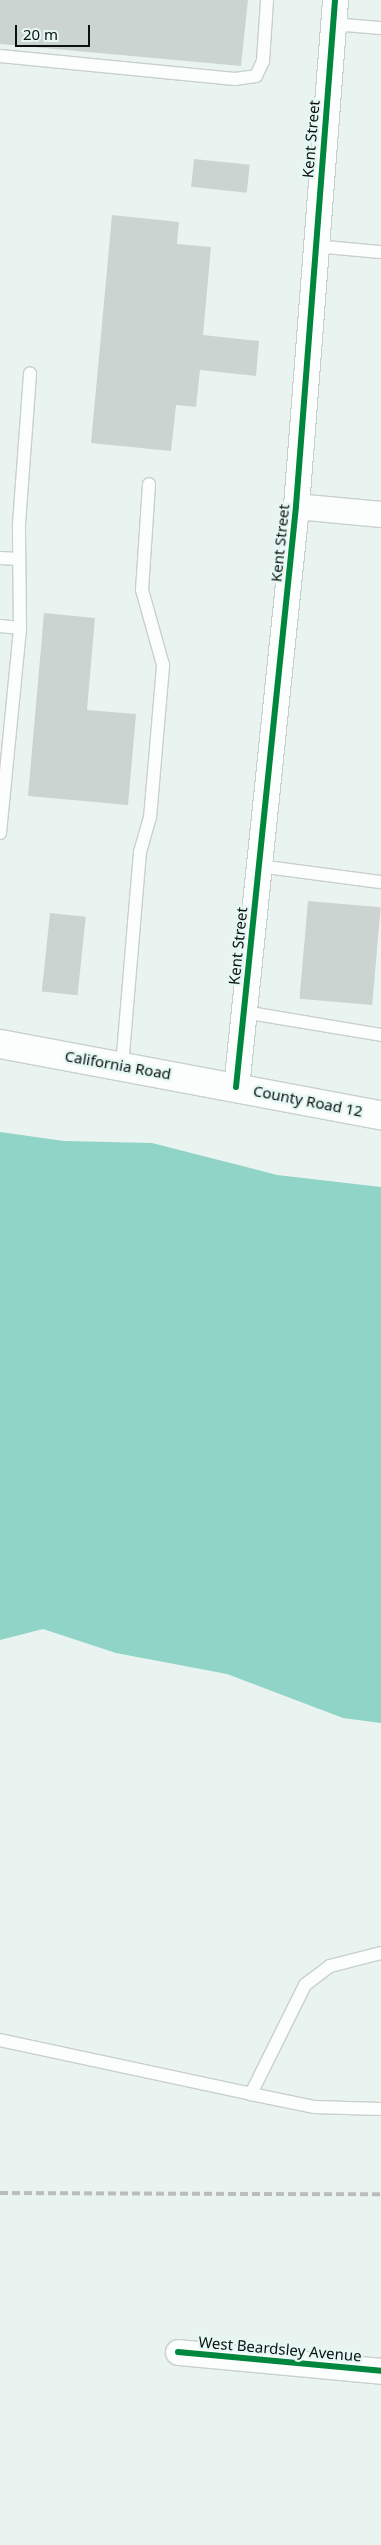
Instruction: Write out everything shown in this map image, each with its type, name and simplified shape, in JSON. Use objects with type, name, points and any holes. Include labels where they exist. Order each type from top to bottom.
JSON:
[{"type":"main road","name":"California Road","points":[[0,1044],[236,1087]]},
{"type":"main road","name":"County Road 12","points":[[236,1087],[381,1115]]},
{"type":"street","name":"Kent Street","points":[[236,1087],[296,506],[335,0]]},
{"type":"street","points":[[296,506],[381,514]]},
{"type":"street","name":"West Beardsley Avenue","points":[[178,2352],[381,2371]]},
{"type":"lane","points":[[0,56],[236,78],[256,76],[263,61],[267,0]]},
{"type":"lane","points":[[333,24],[381,28]]},
{"type":"lane","points":[[315,246],[381,252]]},
{"type":"lane","points":[[0,833],[5,722],[20,628],[18,524],[30,373]]},
{"type":"lane","points":[[122,1066],[140,852],[150,818],[163,665],[142,590],[149,484]]},
{"type":"lane","points":[[0,558],[19,560]]},
{"type":"lane","points":[[0,626],[20,628]]},
{"type":"lane","points":[[259,866],[381,882]]},
{"type":"lane","points":[[244,1012],[381,1036]]},
{"type":"lane","points":[[250,2094],[305,1985],[330,1966],[381,1953]]},
{"type":"lane","points":[[0,2040],[314,2106],[381,2109]]},
{"type":"shaded area","points":[[0,1132],[64,1141],[152,1143],[277,1175],[381,1187],[381,1723],[343,1718],[227,1674],[116,1653],[43,1629],[0,1640]]},
{"type":"building","points":[[0,0],[248,0],[241,66],[0,44]]},
{"type":"building","points":[[194,159],[250,165],[247,193],[191,187]]},
{"type":"building","points":[[112,215],[179,222],[177,244],[211,247],[203,335],[259,341],[256,376],[200,370],[196,407],[176,405],[171,451],[91,443]]},
{"type":"building","points":[[44,613],[95,618],[87,710],[136,714],[128,805],[28,796]]},
{"type":"building","points":[[308,901],[381,907],[372,1005],[299,999]]},
{"type":"building","points":[[50,913],[86,917],[78,995],[42,992]]},
{"type":"railway","points":[[0,2193],[381,2194]]},
{"type":"cycle path","points":[[236,1087],[296,506],[335,0]]},
{"type":"cycle path","points":[[178,2352],[381,2371]]}]
